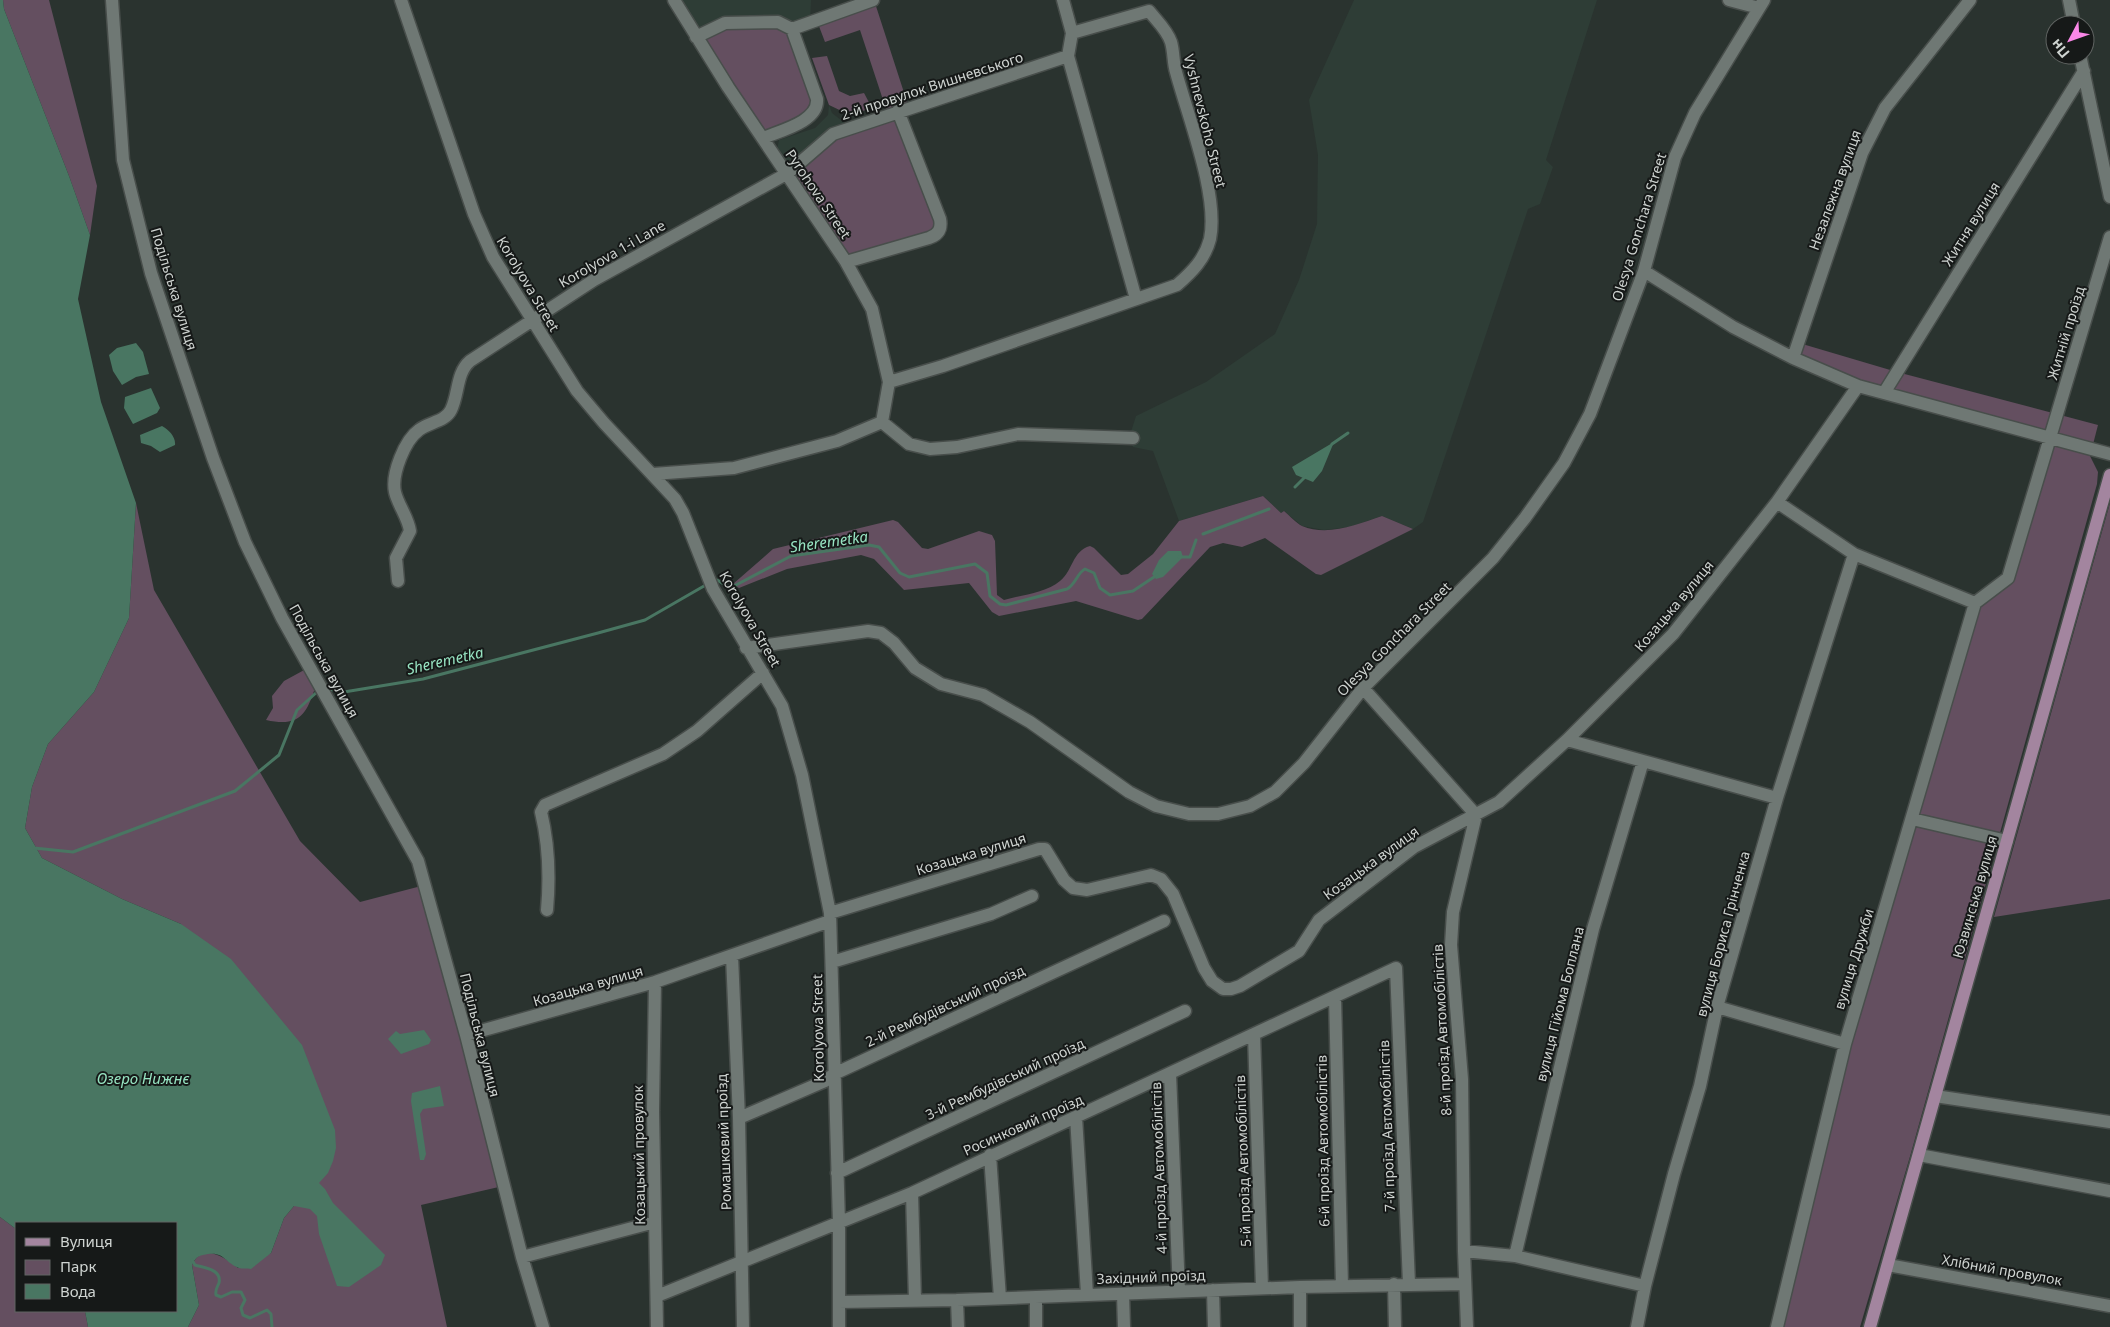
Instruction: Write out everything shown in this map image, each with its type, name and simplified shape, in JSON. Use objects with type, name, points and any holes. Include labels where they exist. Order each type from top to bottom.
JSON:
[{"type":"main road","name":"Юзвинська вулиця","points":[[1870,1327],[2110,475]]},
{"type":"street","name":"Подільська вулиця","points":[[112,0],[123,160],[151,273],[213,458],[245,542],[282,618],[418,861],[466,1035],[522,1257],[543,1327]]},
{"type":"street","name":"Korolyova Street","points":[[400,0],[481,234],[531,321],[578,391],[604,423],[653,474],[679,506],[713,589],[746,648],[777,695],[794,742],[830,917],[839,1223],[839,1327]]},
{"type":"street","name":"Pyrohova Street","points":[[674,0],[696,37],[846,262],[874,314],[889,382],[882,422]]},
{"type":"street","points":[[792,29],[873,0]]},
{"type":"street","points":[[1063,0],[1072,34],[1068,56],[1136,299]]},
{"type":"street","points":[[1729,0],[1762,4]]},
{"type":"street","name":"Незалежна вулиця","points":[[1793,358],[1862,153],[1873,128],[1885,108],[1970,0]]},
{"type":"street","points":[[2069,0],[2072,15]]},
{"type":"street","name":"Olesya Gonchara Street","points":[[746,648],[868,631],[881,632],[894,643],[915,668],[942,684],[983,695],[1030,722],[1100,773],[1142,799],[1172,811],[1203,815],[1236,811],[1260,801],[1275,792],[1304,762],[1363,688],[1483,569],[1525,518],[1564,463],[1590,414],[1644,271],[1675,157],[1695,113],[1762,4]]},
{"type":"street","name":"Vyshnevskoho Street","points":[[889,382],[943,366],[1177,285],[1204,256],[1210,240],[1211,207],[1192,120],[1175,71],[1171,42],[1151,6],[1072,34]]},
{"type":"street","points":[[696,37],[725,23],[778,22],[792,29],[817,99],[816,108],[805,120],[763,138]]},
{"type":"street","name":"2-й провулок Вишневського","points":[[788,173],[833,134],[1068,56]]},
{"type":"street","points":[[2082,65],[2110,197]]},
{"type":"street","name":"Житня вулиця","points":[[1884,393],[2084,71]]},
{"type":"street","points":[[846,262],[929,238],[937,234],[941,227],[940,219],[898,111]]},
{"type":"street","name":"Korolyova 1-i Lane","points":[[398,580],[396,558],[410,531],[394,487],[395,476],[407,446],[420,429],[440,420],[448,414],[461,373],[466,364],[594,280],[788,173]]},
{"type":"street","name":"Житній проїзд","points":[[1975,603],[2008,578],[2110,237]]},
{"type":"street","points":[[1644,271],[1733,327],[1793,358],[1858,386],[2110,454]]},
{"type":"street","name":"Козацька вулиця","points":[[466,1035],[655,982],[732,956],[830,917],[1039,849],[1045,849],[1064,880],[1074,888],[1087,890],[1151,875],[1162,879],[1174,894],[1208,975],[1219,987],[1231,989],[1299,951],[1312,928],[1322,916],[1406,852],[1504,798],[1567,740],[1673,634],[1777,502],[1858,386]]},
{"type":"street","points":[[653,474],[734,468],[828,443],[882,422],[909,444],[930,449],[957,447],[1018,434],[1133,438]]},
{"type":"street","points":[[1777,502],[1854,554],[1975,603]]},
{"type":"street","name":"вулиця Бориса Грінченка","points":[[1637,1327],[1645,1286],[1674,1174],[1700,1086],[1717,1007],[1777,798],[1854,554]]},
{"type":"street","name":"вулиця Дружби","points":[[1777,1327],[1844,1044],[1975,603]]},
{"type":"street","points":[[547,910],[550,875],[547,839],[542,812],[545,805],[662,754],[697,731],[763,673]]},
{"type":"street","points":[[1363,688],[1476,815]]},
{"type":"street","points":[[1567,740],[1777,798]]},
{"type":"street","name":"вулиця Гійома Боплана","points":[[1515,1256],[1593,929],[1643,761]]},
{"type":"street","name":"8-й проїзд Автомобілістів","points":[[1467,1327],[1462,1079],[1451,945],[1453,912],[1476,815]]},
{"type":"street","points":[[1912,819],[2006,841]]},
{"type":"street","points":[[832,962],[991,914],[1032,896]]},
{"type":"street","name":"2-й Рембудівський проїзд","points":[[739,1118],[825,1081],[834,1074],[1164,921]]},
{"type":"street","name":"Ромашковий проїзд","points":[[732,956],[739,1118],[743,1327]]},
{"type":"street","name":"Росинковий проїзд","points":[[657,1296],[912,1192],[1396,968]]},
{"type":"street","name":"7-й проїзд Автомобілістів","points":[[1396,968],[1409,1284]]},
{"type":"street","name":"Козацький провулок","points":[[655,982],[653,1111],[657,1327]]},
{"type":"street","name":"6-й проїзд Автомобілістів","points":[[1335,997],[1342,1286]]},
{"type":"street","points":[[1717,1007],[1844,1044]]},
{"type":"street","name":"3-й Рембудівський проїзд","points":[[837,1173],[1185,1011]]},
{"type":"street","name":"5-й проїзд Автомобілістів","points":[[1254,1034],[1262,1288]]},
{"type":"street","name":"4-й проїзд Автомобілістів","points":[[1170,1074],[1179,1291]]},
{"type":"street","points":[[1935,1096],[2110,1122]]},
{"type":"street","points":[[1076,1117],[1087,1294]]},
{"type":"street","points":[[990,1155],[1000,1298]]},
{"type":"street","points":[[1919,1155],[2110,1191]]},
{"type":"street","points":[[912,1192],[915,1300]]},
{"type":"street","points":[[522,1257],[655,1222]]},
{"type":"street","points":[[1464,1251],[1515,1256],[1645,1286]]},
{"type":"street","name":"Хлібний провулок","points":[[1888,1265],[2110,1306]]},
{"type":"street","points":[[1394,1284],[1395,1327]]},
{"type":"street","name":"Західний проїзд","points":[[839,1302],[957,1300],[1394,1284],[1465,1284]]},
{"type":"street","points":[[1300,1287],[1300,1327]]},
{"type":"street","points":[[1213,1290],[1214,1327]]},
{"type":"street","points":[[1124,1294],[1124,1327]]},
{"type":"street","points":[[1036,1297],[1036,1327]]},
{"type":"street","points":[[957,1300],[958,1327]]},
{"type":"shaded area","points":[[674,0],[811,0],[810,23],[696,37]]},
{"type":"shaded area","points":[[1354,0],[1597,0],[1546,160],[1553,167],[1540,204],[1528,209],[1423,522],[1413,529],[1382,516],[1350,527],[1324,530],[1302,526],[1284,511],[1281,513],[1263,496],[1179,521],[1153,451],[1133,447],[1129,438],[1136,416],[1206,382],[1275,334],[1299,280],[1317,224],[1318,155],[1309,100]]},
{"type":"shaded area","points":[[829,105],[832,113],[846,124],[798,161],[783,160],[777,150],[779,140],[815,128],[828,115]]},
{"type":"green space","points":[[3,0],[49,0],[97,186],[90,235],[4,9]]},
{"type":"green space","points":[[874,0],[909,108],[898,111],[940,230],[846,262],[788,173],[833,134],[888,115],[860,30],[825,42],[817,21]]},
{"type":"green space","points":[[725,23],[786,25],[816,108],[763,138],[696,37]]},
{"type":"green space","points":[[827,56],[839,91],[850,96],[864,93],[872,108],[850,115],[829,105],[812,58]]},
{"type":"green space","points":[[1799,343],[1897,372],[2098,425],[2090,456],[2098,472],[2097,484],[1911,1153],[1860,1327],[1777,1327],[1845,1044],[1975,603],[2008,578],[2050,438],[1884,393],[1793,358]]},
{"type":"green space","points":[[1263,496],[1281,513],[1284,511],[1300,525],[1312,529],[1332,530],[1343,528],[1382,516],[1413,529],[1321,575],[1316,574],[1265,538],[1242,547],[1223,543],[1210,547],[1142,619],[1138,620],[1076,601],[999,616],[992,612],[969,583],[904,590],[874,559],[861,555],[787,569],[739,588],[733,584],[773,549],[893,520],[898,522],[922,548],[928,549],[979,531],[992,535],[995,541],[997,595],[1004,600],[1041,591],[1054,585],[1068,572],[1080,552],[1090,546],[1121,575],[1128,574],[1153,554],[1179,521]]},
{"type":"green space","points":[[136,503],[154,590],[300,841],[360,902],[425,885],[503,1186],[421,1205],[447,1327],[188,1327],[199,1305],[192,1265],[196,1258],[202,1254],[214,1254],[238,1268],[271,1253],[284,1218],[294,1206],[181,924],[122,899],[42,858],[25,828],[32,787],[48,744],[94,692],[129,618]]},
{"type":"green space","points":[[2110,503],[2110,899],[1994,917]]},
{"type":"green space","points":[[306,669],[315,688],[304,712],[299,717],[286,722],[266,720],[273,708],[272,696],[284,681]]},
{"type":"green space","points":[[0,1217],[15,1228],[15,1312],[85,1312],[88,1327],[0,1327]]},
{"type":"water","name":"Озеро Нижнє","points":[[0,0],[3,0],[4,9],[90,235],[78,299],[101,402],[136,503],[129,618],[94,692],[48,744],[32,787],[25,828],[42,858],[122,899],[181,924],[231,959],[302,1045],[335,1130],[336,1148],[333,1161],[328,1173],[319,1183],[333,1203],[385,1255],[381,1265],[349,1287],[337,1286],[319,1234],[317,1216],[310,1209],[294,1206],[284,1218],[271,1253],[251,1269],[234,1266],[216,1254],[203,1255],[196,1258],[192,1265],[199,1305],[188,1327],[88,1327],[85,1312],[178,1312],[178,1222],[15,1222],[15,1228],[0,1217]]},
{"type":"water","points":[[136,343],[143,352],[149,374],[136,377],[122,385],[113,371],[109,355],[117,348]]},
{"type":"water","points":[[151,388],[160,408],[157,413],[133,424],[124,408],[125,397]]},
{"type":"water","points":[[162,426],[172,434],[175,445],[160,452],[151,446],[141,443],[140,435]]},
{"type":"water","points":[[1334,442],[1322,471],[1313,482],[1296,475],[1292,467]]},
{"type":"water","points":[[1168,551],[1181,551],[1183,557],[1163,577],[1156,579],[1152,574],[1159,560]]},
{"type":"water","points":[[424,1030],[431,1040],[429,1044],[401,1054],[388,1039],[396,1031],[400,1034]]},
{"type":"water","points":[[440,1086],[444,1106],[423,1109],[420,1114],[426,1154],[424,1160],[420,1160],[411,1101],[412,1093]]},
{"type":"waterway","name":"Sheremetka","points":[[1332,444],[1348,433]]},
{"type":"waterway","name":"Sheremetka","points":[[1295,487],[1306,476]]},
{"type":"waterway","name":"Sheremetka","points":[[1203,534],[1269,509]]},
{"type":"waterway","name":"Sheremetka","points":[[1179,557],[1190,557],[1196,540]]},
{"type":"waterway","name":"Sheremetka","points":[[717,580],[727,586],[736,585],[791,556],[869,545],[879,547],[900,573],[909,577],[975,564],[987,573],[990,596],[1000,604],[1006,605],[1067,589],[1085,569],[1094,573],[1100,588],[1110,595],[1133,591],[1157,575]]},
{"type":"waterway","name":"Sheremetka","points":[[328,689],[344,692],[423,679],[598,633],[645,620],[704,586]]},
{"type":"waterway","name":"Sheremetka","points":[[34,848],[73,852],[235,791],[279,755],[297,710],[317,692]]},
{"type":"waterway","points":[[192,1260],[195,1265],[212,1270],[218,1275],[219,1283],[216,1295],[221,1297],[232,1292],[241,1292],[245,1300],[241,1308],[243,1315],[250,1318],[267,1310],[271,1314],[272,1327]]}]
